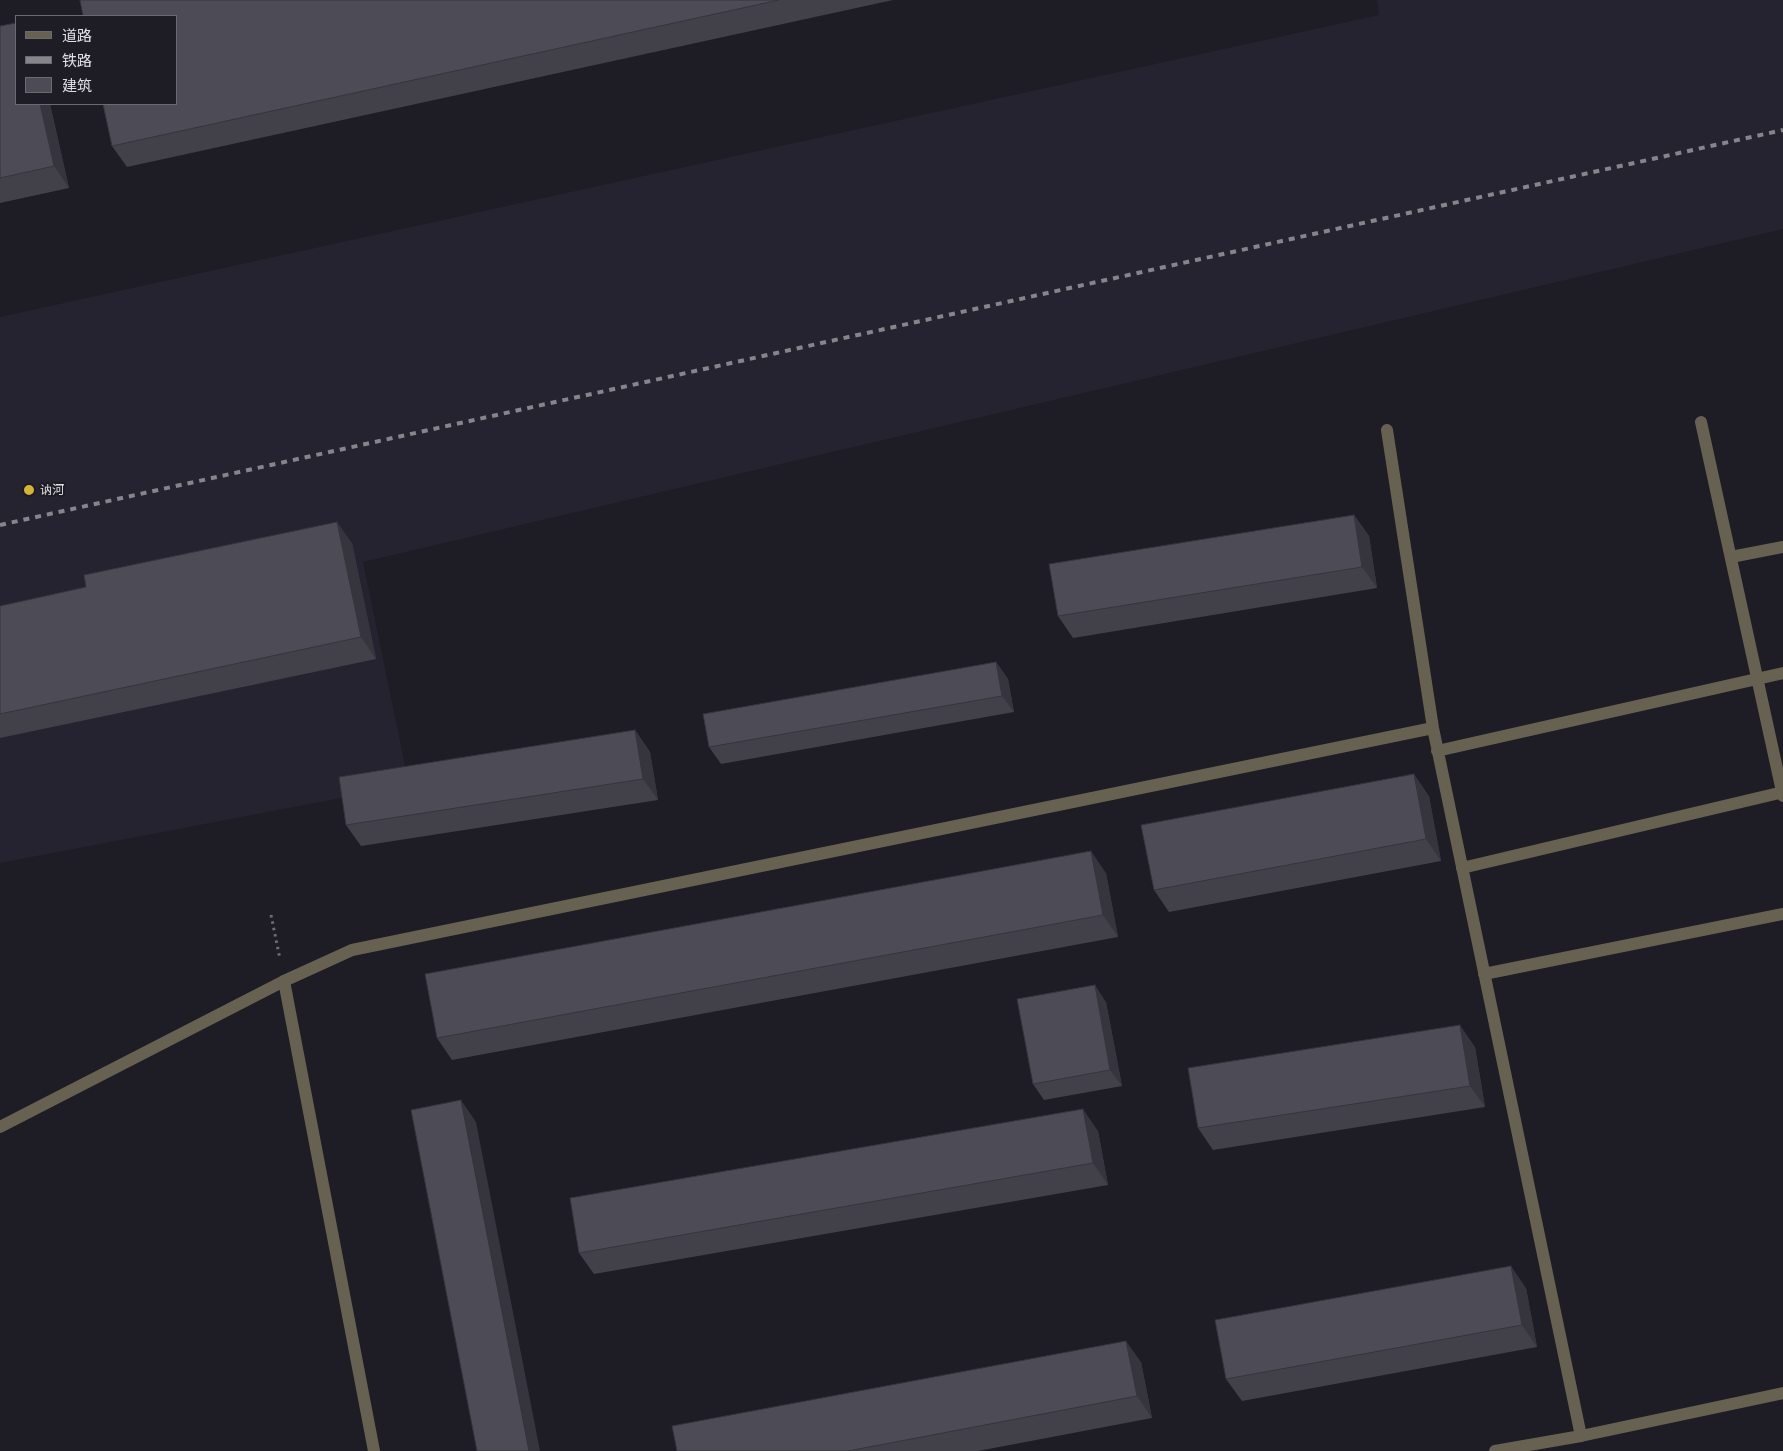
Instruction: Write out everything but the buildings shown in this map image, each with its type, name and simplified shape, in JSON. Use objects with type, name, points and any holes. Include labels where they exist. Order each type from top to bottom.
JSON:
[{"type":"street","points":[[1462,868],[1783,793],[1702,422]]},
{"type":"street","points":[[1387,430],[1437,751],[1581,1436]]},
{"type":"street","points":[[1731,557],[1783,547]]},
{"type":"street","points":[[1437,751],[1783,673]]},
{"type":"street","points":[[0,1127],[284,981],[352,950],[1433,728]]},
{"type":"street","points":[[1484,974],[1783,914]]},
{"type":"street","points":[[284,981],[374,1451]]},
{"type":"street","points":[[1495,1451],[1581,1436],[1783,1393]]},
{"type":"path","points":[[271,915],[284,981]]},
{"type":"shaded area","points":[[1377,0],[1783,0],[1783,229],[363,562],[409,785],[0,863],[0,317],[1379,15]]},
{"type":"railway","points":[[0,525],[1783,130]]},
{"type":"place","name":"讷河","points":[[29,490]]}]
